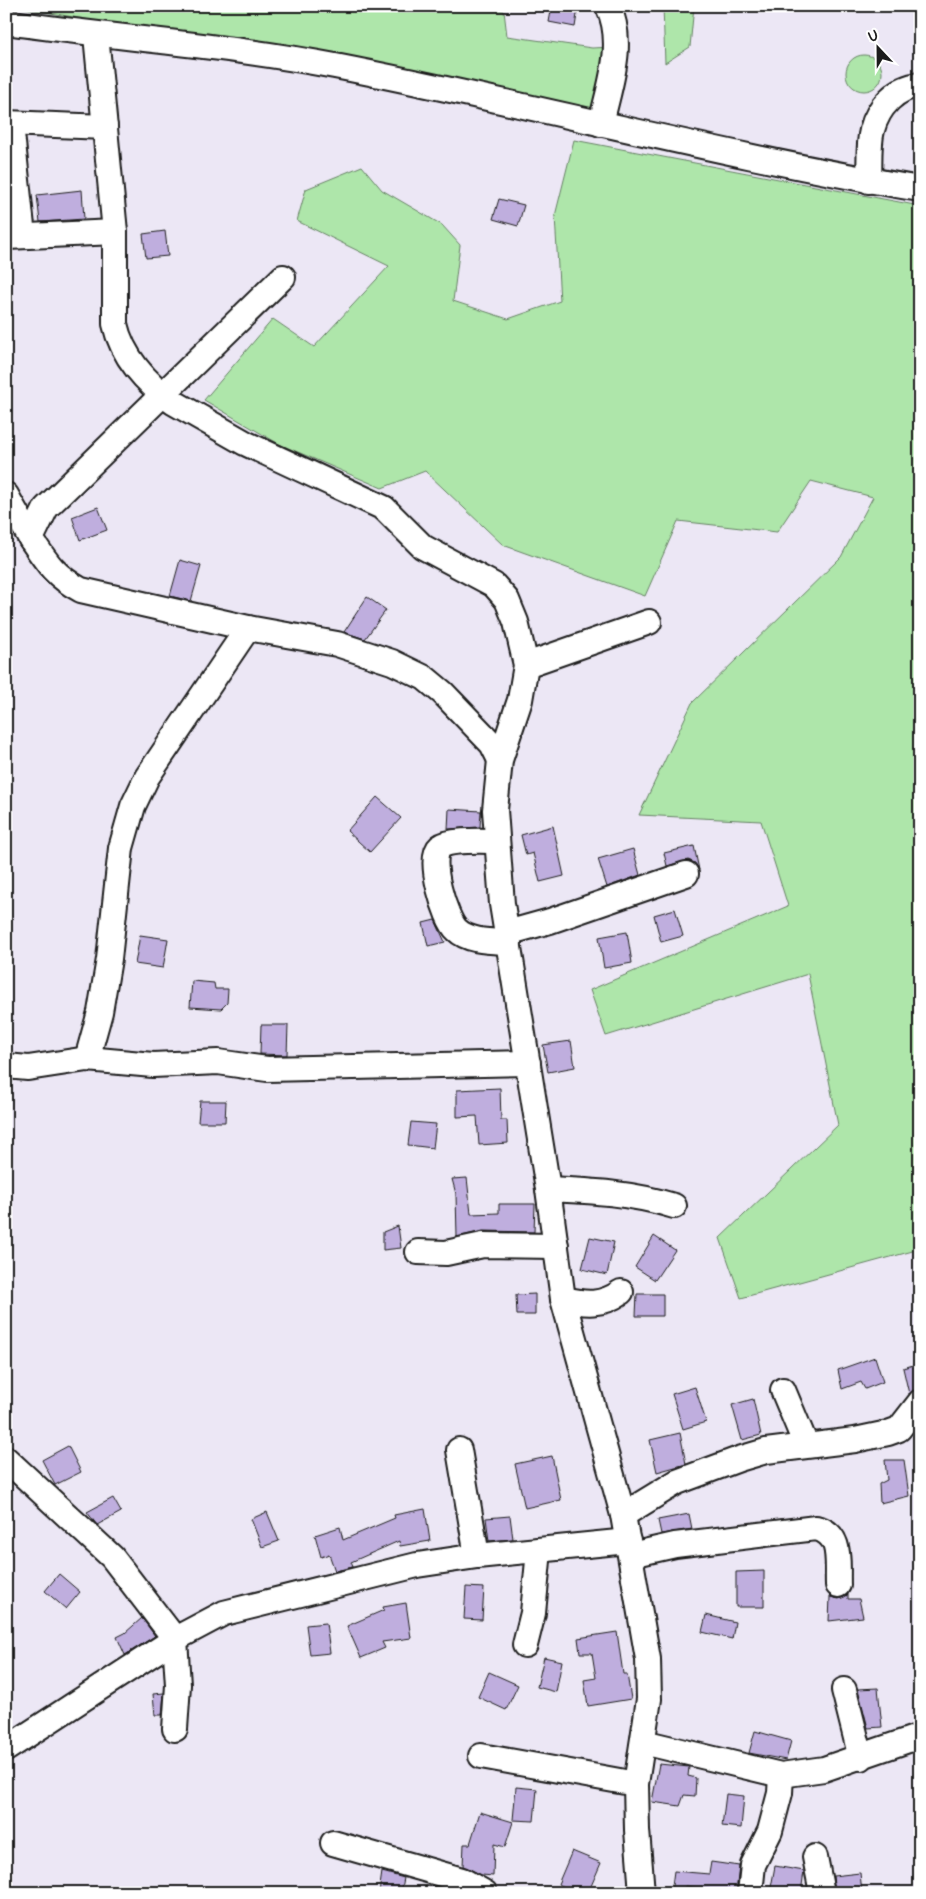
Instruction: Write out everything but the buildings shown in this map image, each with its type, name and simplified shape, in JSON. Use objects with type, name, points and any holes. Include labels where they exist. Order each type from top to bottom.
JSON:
[{"type":"street","points":[[601,124],[618,36],[608,6]]},
{"type":"street","points":[[6,22],[309,61],[708,149],[869,181],[920,189]]},
{"type":"street","points":[[96,35],[116,232],[115,324],[118,339],[134,364],[162,394],[245,443],[376,502],[394,516],[423,547],[494,585],[507,600],[516,622],[526,665],[520,700],[500,760],[495,810],[502,904],[548,1190],[563,1299],[623,1515],[648,1659],[649,1699],[636,1784],[636,1830],[642,1893]]},
{"type":"street","points":[[869,181],[872,130],[885,102],[908,86],[920,86]]},
{"type":"street","points":[[105,126],[9,124],[14,236],[116,232]]},
{"type":"street","points":[[31,539],[46,508],[283,277]]},
{"type":"street","points":[[6,495],[31,539],[52,570],[62,580],[81,590],[248,628],[337,644],[392,662],[425,678],[470,720],[492,744],[500,760]]},
{"type":"street","points":[[526,665],[648,622]]},
{"type":"street","points":[[88,1059],[100,1012],[109,959],[121,848],[133,806],[147,777],[248,628]]},
{"type":"street","points":[[497,841],[454,842],[443,845],[437,851],[434,860],[443,901],[455,929],[463,935],[485,940],[508,937],[686,874]]},
{"type":"street","points":[[6,1066],[28,1068],[88,1059],[153,1065],[218,1062],[268,1069],[528,1063]]},
{"type":"street","points":[[548,1190],[610,1192],[644,1196],[674,1206]]},
{"type":"street","points":[[418,1252],[446,1253],[482,1245],[556,1246]]},
{"type":"street","points":[[563,1299],[591,1304],[608,1300],[621,1292]]},
{"type":"street","points":[[784,1390],[806,1445]]},
{"type":"street","points":[[623,1515],[677,1482],[709,1468],[766,1451],[888,1434],[899,1429],[920,1402]]},
{"type":"street","points":[[459,1450],[477,1556]]},
{"type":"street","points":[[6,1459],[112,1557],[175,1639],[178,1678],[175,1729]]},
{"type":"street","points":[[6,1749],[202,1623],[245,1607],[409,1567],[477,1556],[539,1550],[675,1545],[816,1528],[825,1530],[835,1541],[838,1585]]},
{"type":"street","points":[[525,1645],[533,1613],[539,1550]]},
{"type":"street","points":[[844,1690],[861,1758]]},
{"type":"street","points":[[643,1742],[781,1775],[806,1773],[861,1758],[920,1736]]},
{"type":"street","points":[[481,1756],[636,1784]]},
{"type":"street","points":[[750,1893],[752,1865],[770,1831],[780,1793],[781,1775]]},
{"type":"street","points":[[333,1843],[462,1880],[485,1893]]},
{"type":"street","points":[[816,1857],[822,1893]]},
{"type":"green space","points":[[12,6],[468,6],[504,11],[507,36],[592,48],[614,47],[594,111]]},
{"type":"green space","points":[[663,6],[694,6],[690,47],[665,63]]},
{"type":"green space","points":[[864,55],[871,56],[877,60],[881,66],[881,80],[877,86],[871,90],[864,91],[857,90],[851,86],[847,80],[846,73],[847,66],[851,60],[857,56]]},
{"type":"green space","points":[[574,140],[920,206],[920,1249],[741,1298],[720,1238],[838,1125],[808,974],[606,1036],[590,990],[788,906],[761,821],[639,815],[692,703],[841,557],[873,497],[811,481],[777,532],[678,521],[645,596],[503,545],[425,471],[382,488],[279,444],[204,400],[273,319],[314,347],[389,266],[297,221],[306,189],[362,166],[382,190],[442,225],[460,245],[453,301],[508,319],[560,301],[555,216]]}]
